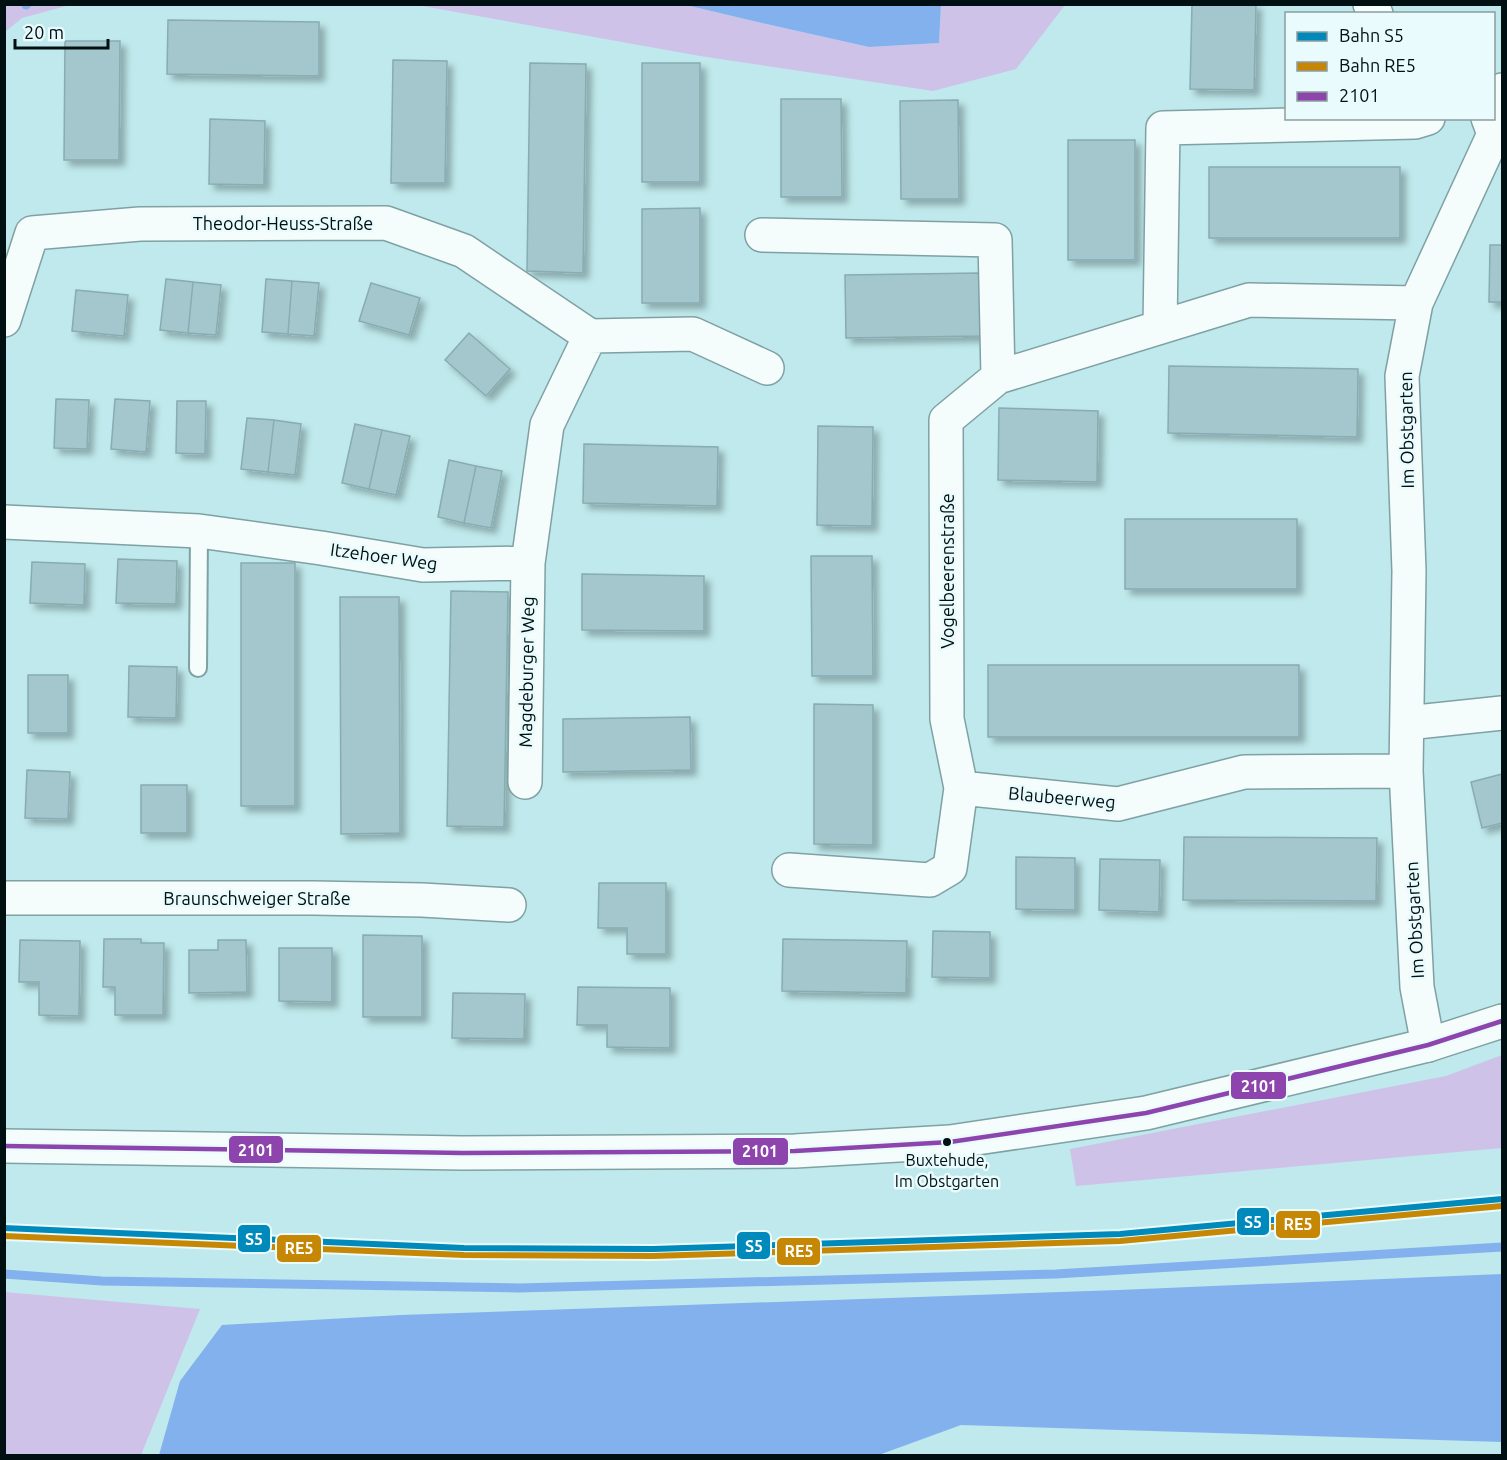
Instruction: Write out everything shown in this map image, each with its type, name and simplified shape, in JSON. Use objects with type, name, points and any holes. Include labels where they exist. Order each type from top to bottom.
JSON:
[{"type":"street","points":[[1160,327],[1163,128],[1422,120]]},
{"type":"street","name":"Im Obstgarten","points":[[1428,1045],[1417,987],[1406,771],[1409,571],[1402,376],[1416,303],[1494,135],[1489,120]]},
{"type":"street","name":"Theodor-Heuss-Straße","points":[[4,320],[32,232],[140,224],[386,223],[464,251],[590,336]]},
{"type":"street","points":[[762,235],[995,240],[999,377]]},
{"type":"street","name":"Vogelbeerenstraße","points":[[961,788],[947,719],[946,420],[999,377],[1249,300],[1416,303]]},
{"type":"street","points":[[528,563],[547,424],[590,336],[693,334],[767,368]]},
{"type":"street","name":"Itzehoer Weg","points":[[4,522],[199,531],[423,565],[528,563]]},
{"type":"street","name":"Magdeburger Weg","points":[[525,782],[528,563]]},
{"type":"street","points":[[1407,723],[1503,713]]},
{"type":"street","name":"Blaubeerweg","points":[[961,788],[1118,804],[1244,772],[1406,771]]},
{"type":"street","points":[[789,870],[930,880],[951,868],[961,788]]},
{"type":"street","name":"Braunschweiger Straße","points":[[4,898],[313,898],[422,900],[509,905]]},
{"type":"street","points":[[4,1146],[475,1153],[795,1151],[950,1142],[1146,1113],[1428,1045],[1503,1021]]},
{"type":"lane","points":[[198,668],[199,531]]},
{"type":"shaded area","points":[[5,4],[70,5],[22,18],[5,32]]},
{"type":"shaded area","points":[[417,5],[686,5],[869,47],[939,43],[941,5],[1065,5],[1016,69],[933,91],[700,56]]},
{"type":"shaded area","points":[[1502,1055],[1502,1148],[1076,1186],[1070,1149],[1446,1076]]},
{"type":"shaded area","points":[[4,1292],[200,1309],[141,1455],[5,1455]]},
{"type":"water","points":[[686,5],[941,5],[939,43],[869,47]]},
{"type":"water","points":[[1502,1274],[1502,1442],[961,1425],[876,1456],[159,1455],[180,1381],[222,1325],[401,1315]]},
{"type":"building","points":[[1192,4],[1256,4],[1254,90],[1190,89]]},
{"type":"building","points":[[168,20],[319,22],[319,76],[167,74]]},
{"type":"building","points":[[65,41],[120,41],[119,160],[64,160]]},
{"type":"building","points":[[393,60],[447,61],[445,183],[391,183]]},
{"type":"building","points":[[530,63],[586,64],[583,273],[527,271]]},
{"type":"building","points":[[642,63],[700,63],[700,182],[642,182]]},
{"type":"building","points":[[781,99],[841,99],[842,197],[781,197]]},
{"type":"building","points":[[958,100],[959,199],[901,199],[900,101]]},
{"type":"building","points":[[210,119],[265,121],[264,185],[209,184]]},
{"type":"building","points":[[1068,140],[1135,140],[1135,260],[1068,260]]},
{"type":"building","points":[[1209,167],[1400,167],[1400,238],[1209,238]]},
{"type":"building","points":[[700,208],[700,303],[642,303],[642,209]]},
{"type":"building","points":[[1490,245],[1502,245],[1502,302],[1489,302]]},
{"type":"building","points":[[980,273],[981,336],[846,338],[845,275]]},
{"type":"building","points":[[166,279],[193,282],[188,333],[160,330]]},
{"type":"building","points":[[266,279],[292,281],[288,334],[262,332]]},
{"type":"building","points":[[292,281],[319,283],[314,336],[288,334]]},
{"type":"building","points":[[193,282],[221,285],[216,335],[188,333]]},
{"type":"building","points":[[371,283],[420,298],[409,335],[359,321]]},
{"type":"building","points":[[76,290],[128,295],[124,336],[72,331]]},
{"type":"building","points":[[469,333],[510,369],[486,396],[445,360]]},
{"type":"building","points":[[1169,366],[1358,369],[1357,437],[1168,433]]},
{"type":"building","points":[[56,399],[89,400],[87,449],[54,448]]},
{"type":"building","points":[[115,399],[150,401],[146,452],[111,449]]},
{"type":"building","points":[[177,401],[206,401],[205,454],[176,453]]},
{"type":"building","points":[[999,408],[1098,411],[1097,482],[998,480]]},
{"type":"building","points":[[247,418],[274,420],[268,472],[241,469]]},
{"type":"building","points":[[274,420],[301,424],[295,475],[268,472]]},
{"type":"building","points":[[355,424],[382,430],[369,489],[342,483]]},
{"type":"building","points":[[818,426],[873,427],[872,526],[817,525]]},
{"type":"building","points":[[382,430],[410,436],[396,495],[369,489]]},
{"type":"building","points":[[584,444],[718,447],[717,506],[583,503]]},
{"type":"building","points":[[449,460],[476,466],[464,523],[438,517]]},
{"type":"building","points":[[476,466],[502,471],[491,528],[464,523]]},
{"type":"building","points":[[1125,519],[1297,519],[1297,589],[1125,589]]},
{"type":"building","points":[[811,556],[872,556],[873,676],[812,676]]},
{"type":"building","points":[[118,559],[177,561],[176,604],[116,603]]},
{"type":"building","points":[[32,562],[85,564],[84,605],[30,603]]},
{"type":"building","points":[[241,563],[295,563],[295,806],[241,806]]},
{"type":"building","points":[[582,574],[704,576],[704,631],[582,630]]},
{"type":"building","points":[[451,591],[508,592],[504,827],[447,826]]},
{"type":"building","points":[[340,597],[399,597],[400,833],[341,834]]},
{"type":"building","points":[[988,665],[1299,665],[1299,737],[988,737]]},
{"type":"building","points":[[129,666],[177,667],[176,718],[128,717]]},
{"type":"building","points":[[28,675],[68,675],[68,733],[28,733]]},
{"type":"building","points":[[814,704],[873,705],[873,845],[814,844]]},
{"type":"building","points":[[690,717],[691,770],[563,772],[563,719]]},
{"type":"building","points":[[27,770],[70,772],[68,819],[25,818]]},
{"type":"building","points":[[1502,774],[1502,823],[1482,828],[1471,782]]},
{"type":"building","points":[[141,785],[187,785],[187,833],[141,833]]},
{"type":"building","points":[[1184,837],[1377,838],[1376,901],[1183,900]]},
{"type":"building","points":[[1016,857],[1075,858],[1075,910],[1016,909]]},
{"type":"building","points":[[1100,859],[1160,860],[1159,912],[1099,910]]},
{"type":"building","points":[[599,883],[666,883],[666,954],[627,954],[627,928],[598,928]]},
{"type":"building","points":[[933,931],[990,932],[990,978],[932,977]]},
{"type":"building","points":[[363,935],[422,936],[422,1017],[363,1017]]},
{"type":"building","points":[[104,939],[141,939],[141,943],[164,943],[163,1015],[115,1015],[115,987],[103,987]]},
{"type":"building","points":[[783,939],[907,941],[906,993],[782,991]]},
{"type":"building","points":[[20,940],[80,941],[79,1016],[39,1015],[39,982],[19,982]]},
{"type":"building","points":[[218,940],[246,940],[247,992],[189,993],[189,950],[218,950]]},
{"type":"building","points":[[279,948],[332,948],[332,1002],[279,1001]]},
{"type":"building","points":[[578,987],[670,988],[670,1048],[607,1047],[607,1025],[577,1025]]},
{"type":"building","points":[[453,993],[525,994],[524,1039],[452,1038]]},
{"type":"waterway","points":[[4,1274],[102,1281],[519,1288],[1056,1274],[1502,1247]]},
{"type":"rail line","name":"S5","points":[[4,1228],[464,1248],[653,1249],[1120,1234],[1502,1199]]},
{"type":"rail line","name":"RE5","points":[[4,1236],[464,1255],[653,1256],[1120,1241],[1502,1206]]},
{"type":"transit line","name":"2101","points":[[4,1146],[463,1153],[795,1151],[950,1142],[1146,1113],[1428,1045],[1502,1021]]},
{"type":"place","name":"Buxtehude, Im Obstgarten","points":[[947,1142]]}]
